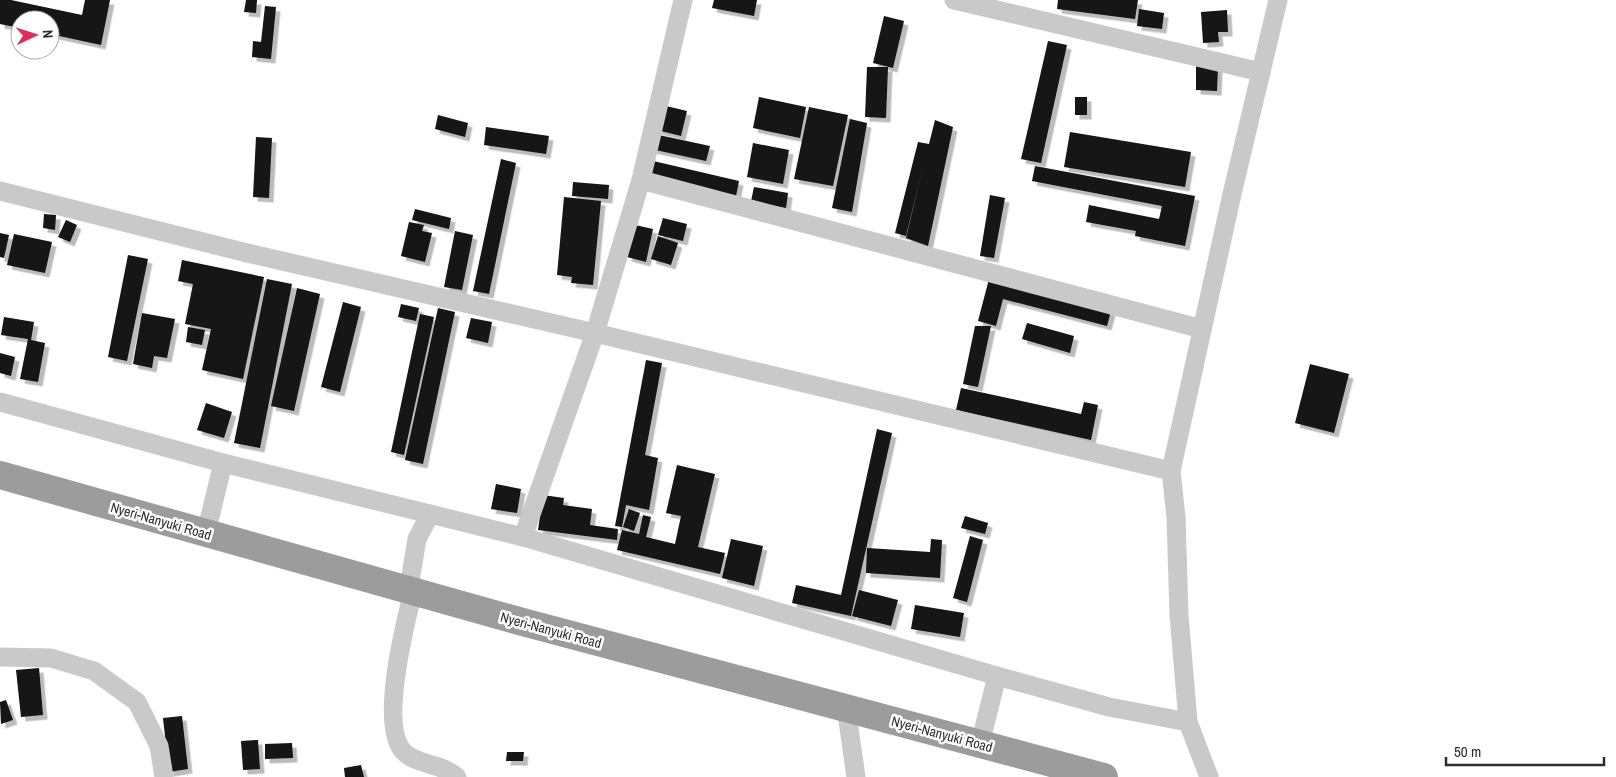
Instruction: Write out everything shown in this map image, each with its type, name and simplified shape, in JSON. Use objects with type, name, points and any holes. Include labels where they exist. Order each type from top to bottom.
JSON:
[{"type":"highway","name":"Nyeri-Nanyuki Road","points":[[0,475],[206,534],[411,596],[846,708],[1104,777]]},
{"type":"street","points":[[523,536],[595,333],[640,180],[683,0]]},
{"type":"street","points":[[954,0],[1261,72]]},
{"type":"street","points":[[1209,777],[1188,722],[1179,615],[1176,517],[1171,471],[1232,194],[1278,0]]},
{"type":"street","points":[[640,180],[1202,328]]},
{"type":"street","points":[[0,191],[243,252],[595,333],[1171,471]]},
{"type":"street","points":[[0,402],[223,463],[523,536],[996,676],[1110,706],[1188,722]]},
{"type":"street","points":[[206,534],[223,463]]},
{"type":"street","points":[[430,514],[417,539],[411,596],[396,672],[395,728],[398,744],[404,753],[457,777]]},
{"type":"street","points":[[0,657],[51,658],[94,671],[116,686],[137,702],[159,746],[164,777]]},
{"type":"street","points":[[980,744],[996,676]]},
{"type":"street","points":[[846,708],[856,777]]},
{"type":"building","points":[[0,0],[11,0],[58,10],[10,10],[10,26],[0,24]]},
{"type":"building","points":[[85,0],[110,0],[101,45],[60,36],[60,10],[82,15]]},
{"type":"building","points":[[246,0],[257,0],[256,13],[244,12]]},
{"type":"building","points":[[714,0],[757,0],[754,16],[712,8]]},
{"type":"building","points":[[1058,0],[1138,0],[1135,19],[1057,9]]},
{"type":"building","points":[[265,6],[276,7],[271,59],[252,57],[253,41],[261,42]]},
{"type":"building","points":[[1139,9],[1164,13],[1162,29],[1137,26]]},
{"type":"building","points":[[1227,10],[1228,32],[1218,32],[1219,42],[1203,43],[1201,12]]},
{"type":"building","points":[[884,16],[904,21],[893,68],[873,63]]},
{"type":"building","points":[[1048,41],[1067,45],[1041,163],[1021,159]]},
{"type":"building","points":[[1196,66],[1218,67],[1217,91],[1196,90]]},
{"type":"building","points":[[867,67],[888,67],[886,118],[865,117]]},
{"type":"building","points":[[759,97],[806,107],[800,138],[753,128]]},
{"type":"building","points":[[1075,97],[1087,97],[1087,115],[1075,115]]},
{"type":"building","points":[[662,105],[687,111],[681,136],[657,130]]},
{"type":"building","points":[[809,107],[848,115],[833,186],[794,179]]},
{"type":"building","points":[[438,115],[468,123],[465,137],[435,129]]},
{"type":"building","points":[[850,119],[867,123],[852,212],[832,208]]},
{"type":"building","points":[[935,120],[953,127],[928,246],[906,238],[923,167],[906,236],[895,233],[918,142],[929,144]]},
{"type":"building","points":[[486,127],[549,136],[546,154],[484,145]]},
{"type":"building","points":[[1070,132],[1191,152],[1185,187],[1064,167]]},
{"type":"building","points":[[654,134],[710,146],[706,161],[651,149]]},
{"type":"building","points":[[256,137],[272,138],[269,198],[253,197]]},
{"type":"building","points":[[753,143],[789,150],[783,184],[747,177]]},
{"type":"building","points":[[501,159],[516,163],[489,294],[473,291]]},
{"type":"building","points":[[649,160],[739,181],[736,196],[645,175]]},
{"type":"building","points":[[1035,166],[1195,196],[1185,246],[1135,236],[1136,231],[1086,222],[1089,205],[1159,219],[1162,206],[1032,181]]},
{"type":"building","points":[[573,182],[609,185],[608,199],[572,196]]},
{"type":"building","points":[[754,187],[788,193],[786,208],[751,201]]},
{"type":"building","points":[[990,195],[1005,198],[994,258],[980,256]]},
{"type":"building","points":[[564,197],[601,201],[593,285],[571,283],[572,277],[557,275]]},
{"type":"building","points":[[415,209],[451,218],[449,229],[412,220]]},
{"type":"building","points":[[44,214],[56,215],[55,230],[43,228]]},
{"type":"building","points":[[663,218],[687,224],[683,241],[658,235]]},
{"type":"building","points":[[66,220],[77,225],[70,242],[58,237]]},
{"type":"building","points":[[409,222],[424,225],[422,231],[432,233],[425,262],[401,256]]},
{"type":"building","points":[[635,225],[653,229],[646,262],[627,257]]},
{"type":"building","points":[[455,231],[473,235],[462,290],[444,287]]},
{"type":"building","points":[[0,233],[9,235],[4,258],[0,257]]},
{"type":"building","points":[[14,234],[52,242],[45,273],[7,265]]},
{"type":"building","points":[[658,236],[678,243],[671,265],[651,259]]},
{"type":"building","points":[[128,255],[148,259],[127,361],[108,357]]},
{"type":"building","points":[[182,260],[264,277],[243,379],[202,370],[211,329],[185,324],[193,284],[178,281]]},
{"type":"building","points":[[267,279],[292,284],[260,448],[234,443]]},
{"type":"building","points":[[989,279],[1111,311],[1107,326],[1003,299],[996,326],[978,321]]},
{"type":"building","points":[[297,288],[320,294],[294,411],[271,406]]},
{"type":"building","points":[[343,302],[361,307],[340,392],[321,387]]},
{"type":"building","points":[[401,304],[419,308],[416,321],[398,317]]},
{"type":"building","points":[[438,308],[455,312],[423,464],[405,460]]},
{"type":"building","points":[[142,313],[175,319],[167,358],[154,356],[152,368],[133,364]]},
{"type":"building","points":[[420,314],[434,317],[404,455],[391,452]]},
{"type":"building","points":[[4,317],[34,322],[31,340],[45,343],[38,382],[20,379],[28,339],[1,335]]},
{"type":"building","points":[[471,318],[492,322],[488,343],[466,338]]},
{"type":"building","points":[[1027,323],[1074,336],[1070,353],[1022,339]]},
{"type":"building","points":[[975,326],[991,326],[978,387],[963,384]]},
{"type":"building","points":[[188,327],[205,330],[202,345],[186,342]]},
{"type":"building","points":[[0,353],[15,357],[11,376],[0,373]]},
{"type":"building","points":[[646,360],[662,363],[645,455],[658,458],[649,510],[626,505],[622,527],[615,526]]},
{"type":"building","points":[[1310,364],[1349,374],[1334,433],[1295,423]]},
{"type":"building","points":[[961,388],[1081,414],[1084,402],[1098,405],[1091,440],[956,410]]},
{"type":"building","points":[[206,403],[232,412],[224,438],[197,430]]},
{"type":"building","points":[[877,429],[892,433],[851,616],[792,603],[796,585],[841,595]]},
{"type":"building","points":[[677,465],[715,474],[698,547],[725,553],[720,574],[617,550],[622,530],[639,534],[643,515],[651,517],[646,537],[675,544],[681,516],[666,513]]},
{"type":"building","points":[[496,484],[521,489],[517,513],[491,509]]},
{"type":"building","points":[[543,495],[564,498],[563,505],[592,509],[590,525],[618,529],[617,540],[538,530]]},
{"type":"building","points":[[629,509],[640,513],[634,531],[623,527]]},
{"type":"building","points":[[965,516],[988,523],[985,534],[961,528]]},
{"type":"building","points":[[970,536],[983,540],[967,602],[953,598]]},
{"type":"building","points":[[731,539],[763,546],[754,586],[722,578]]},
{"type":"building","points":[[931,539],[942,540],[940,578],[866,573],[867,548],[930,552]]},
{"type":"building","points":[[859,590],[898,600],[891,626],[852,616]]},
{"type":"building","points":[[915,605],[964,613],[960,637],[911,629]]},
{"type":"building","points":[[39,668],[43,715],[21,717],[16,670]]},
{"type":"building","points":[[6,700],[13,720],[1,724],[0,702]]},
{"type":"building","points":[[182,716],[188,769],[169,772],[163,718]]},
{"type":"building","points":[[258,740],[260,769],[243,770],[241,741]]},
{"type":"building","points":[[292,743],[293,758],[265,759],[265,744]]},
{"type":"building","points":[[507,752],[524,752],[523,761],[506,761]]},
{"type":"building","points":[[361,765],[364,777],[345,777],[344,768]]}]
